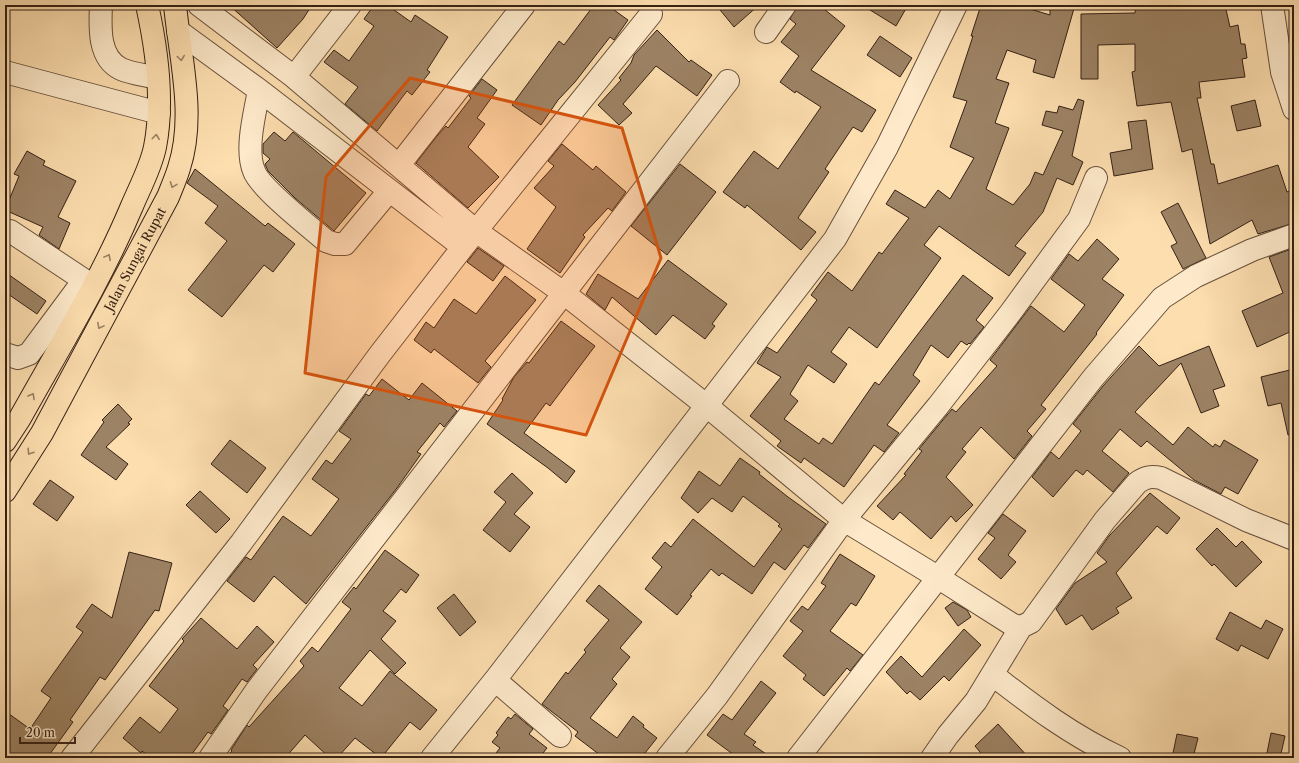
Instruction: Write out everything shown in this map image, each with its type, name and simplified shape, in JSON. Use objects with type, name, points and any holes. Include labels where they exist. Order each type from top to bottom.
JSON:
[{"type":"main road","name":"Jalan Sungai Rupat","points":[[5,441],[20,418],[88,283],[120,236],[155,148],[159,113],[158,78],[152,28],[147,5]]},
{"type":"main road","name":"Jalan Sungai Rupat","points":[[5,490],[42,433],[168,197],[180,167],[186,132],[186,94],[175,5]]},
{"type":"main road","points":[[20,418],[42,433]]},
{"type":"street","points":[[101,5],[104,52],[111,64],[122,70],[158,78]]},
{"type":"street","points":[[199,5],[294,76],[399,165],[469,239]]},
{"type":"street","points":[[294,76],[350,5]]},
{"type":"street","points":[[399,165],[524,5]]},
{"type":"street","points":[[766,32],[785,5]]},
{"type":"street","points":[[432,758],[495,680],[835,239],[887,147],[956,5]]},
{"type":"street","points":[[1272,5],[1282,72],[1294,109]]},
{"type":"street","points":[[72,758],[241,543],[380,354],[469,239],[651,14]]},
{"type":"street","points":[[178,31],[259,90],[389,191],[565,294],[707,406],[844,520],[1013,625],[1021,626],[1031,622],[1105,520],[1137,483],[1143,479],[1154,477],[1161,478],[1246,520],[1294,539]]},
{"type":"street","points":[[5,72],[159,113]]},
{"type":"street","points":[[210,758],[256,692],[728,82]]},
{"type":"street","points":[[259,90],[251,130],[251,158],[254,171],[269,190],[326,242],[341,245],[350,240],[389,191]]},
{"type":"street","points":[[667,758],[722,690],[844,520],[938,406],[1016,306],[1079,219],[1096,178]]},
{"type":"street","points":[[5,354],[18,358],[28,354],[88,283],[10,231]]},
{"type":"street","points":[[798,758],[939,578],[1092,378],[1162,298],[1196,276],[1252,250],[1294,235]]},
{"type":"street","points":[[932,758],[948,735],[976,702],[1021,626]]},
{"type":"street","points":[[993,675],[1050,719],[1098,748],[1120,758]]},
{"type":"street","points":[[495,680],[560,736]]},
{"type":"highlighted area","points":[[410,78],[622,128],[661,258],[586,435],[305,373],[326,177]]},
{"type":"building","points":[[229,5],[312,5],[303,19],[277,48]]},
{"type":"building","points":[[374,5],[387,5],[411,22],[415,15],[448,37],[427,70],[430,72],[412,95],[407,91],[377,131],[345,104],[358,87],[324,62],[334,50],[349,61],[374,26],[364,19]]},
{"type":"building","points":[[594,5],[607,5],[628,20],[614,40],[610,37],[575,82],[558,100],[541,125],[512,105],[559,41],[564,45]]},
{"type":"building","points":[[716,5],[759,5],[734,27]]},
{"type":"building","points":[[797,5],[819,5],[845,26],[811,70],[876,110],[862,132],[853,127],[825,169],[829,172],[798,218],[816,232],[801,250],[747,205],[745,208],[723,192],[754,151],[778,169],[821,107],[796,91],[795,93],[780,82],[799,56],[781,42],[796,24],[790,19]]},
{"type":"building","points":[[862,5],[908,5],[896,26]]},
{"type":"building","points":[[981,5],[1017,5],[1050,15],[1050,5],[1075,5],[1054,78],[1033,72],[1036,60],[1007,50],[996,79],[1009,83],[995,123],[1009,128],[986,189],[1013,205],[1030,184],[1035,172],[1043,175],[1063,131],[1042,125],[1046,111],[1057,113],[1059,106],[1073,110],[1078,99],[1084,101],[1072,156],[1083,162],[1073,185],[1057,178],[1043,212],[1015,246],[1026,253],[1009,276],[939,226],[924,245],[941,258],[877,348],[849,327],[831,352],[847,364],[834,383],[808,365],[790,394],[798,401],[784,419],[819,444],[823,438],[832,444],[875,382],[879,385],[963,275],[993,298],[976,320],[984,327],[970,344],[969,343],[967,345],[961,341],[948,358],[931,345],[913,375],[920,381],[887,425],[899,433],[884,452],[874,445],[844,487],[804,458],[801,463],[777,446],[781,441],[750,416],[781,377],[757,363],[767,347],[777,353],[817,300],[811,295],[828,272],[852,291],[879,252],[882,254],[909,218],[886,204],[895,190],[925,208],[938,190],[950,199],[974,158],[950,147],[967,101],[953,97],[973,36],[971,36]]},
{"type":"building","points":[[1136,5],[1225,5],[1230,27],[1238,25],[1241,44],[1245,44],[1247,58],[1242,59],[1245,77],[1199,82],[1201,98],[1197,98],[1211,164],[1214,164],[1218,184],[1278,165],[1287,192],[1294,189],[1294,223],[1258,234],[1252,220],[1210,244],[1192,149],[1182,152],[1171,102],[1137,106],[1132,72],[1135,71],[1135,44],[1098,45],[1098,79],[1081,79],[1081,14],[1135,13]]},
{"type":"building","points":[[657,30],[689,62],[691,60],[712,75],[697,96],[656,66],[623,104],[632,113],[619,125],[598,105],[621,80],[619,78],[631,63],[634,55]]},
{"type":"building","points":[[880,36],[912,58],[900,77],[867,55]]},
{"type":"building","points":[[482,79],[497,90],[477,118],[485,124],[468,147],[499,177],[468,208],[416,163],[446,126],[448,128],[471,98],[469,96]]},
{"type":"building","points":[[1255,100],[1261,126],[1237,131],[1231,106]]},
{"type":"building","points":[[1146,120],[1153,169],[1114,176],[1110,153],[1132,149],[1128,122]]},
{"type":"building","points":[[274,132],[285,141],[293,132],[366,193],[334,231],[295,198],[268,171],[265,164],[270,159],[263,153],[263,144]]},
{"type":"building","points":[[562,144],[593,170],[596,166],[626,192],[612,211],[608,208],[583,235],[585,237],[560,273],[527,249],[556,207],[534,188],[554,166],[548,161]]},
{"type":"building","points":[[27,151],[45,161],[43,165],[76,181],[58,217],[70,223],[59,249],[39,235],[43,227],[5,210],[19,176],[14,174]]},
{"type":"building","points":[[680,164],[716,192],[667,255],[631,226]]},
{"type":"building","points":[[195,169],[265,226],[268,223],[295,244],[273,272],[264,265],[222,317],[188,290],[227,241],[205,223],[218,206],[187,183]]},
{"type":"building","points":[[1178,203],[1206,258],[1183,269],[1171,246],[1177,243],[1161,212]]},
{"type":"building","points":[[1097,239],[1119,259],[1102,279],[1124,295],[1096,333],[1097,334],[1041,405],[1046,409],[1027,431],[1032,436],[1014,459],[981,427],[962,449],[966,452],[946,477],[973,505],[956,522],[951,516],[931,539],[900,512],[893,520],[877,506],[906,475],[904,474],[922,451],[919,449],[952,409],[956,412],[997,366],[990,360],[1031,306],[1064,332],[1085,305],[1051,279],[1069,254],[1078,261]]},
{"type":"building","points":[[478,248],[504,266],[493,281],[467,262]]},
{"type":"building","points":[[1294,248],[1294,330],[1257,347],[1242,311],[1283,293],[1269,257]]},
{"type":"building","points":[[668,260],[727,304],[712,324],[715,326],[705,339],[673,315],[656,335],[612,297],[605,310],[586,294],[598,274],[638,299]]},
{"type":"building","points":[[5,272],[46,301],[37,314],[5,292]]},
{"type":"building","points":[[505,276],[536,300],[485,361],[491,367],[478,383],[434,349],[431,353],[414,340],[426,322],[434,328],[454,299],[476,314]]},
{"type":"building","points":[[561,321],[595,346],[550,406],[546,403],[524,433],[575,471],[566,483],[548,468],[487,424],[503,400],[502,399],[514,377],[527,362],[529,363]]},
{"type":"building","points":[[1139,346],[1159,366],[1209,346],[1225,386],[1213,390],[1219,406],[1201,413],[1181,363],[1135,412],[1173,445],[1188,427],[1213,447],[1215,444],[1220,447],[1224,440],[1258,460],[1238,494],[1225,487],[1221,494],[1194,480],[1147,441],[1141,447],[1120,429],[1102,451],[1129,473],[1113,492],[1087,470],[1083,475],[1076,470],[1053,497],[1032,477],[1051,452],[1059,459],[1081,431],[1073,424],[1103,386]]},
{"type":"building","points":[[1294,369],[1294,434],[1288,435],[1281,403],[1268,406],[1261,377]]},
{"type":"building","points":[[382,379],[409,400],[422,383],[457,411],[444,427],[440,423],[417,452],[421,454],[397,488],[306,604],[274,576],[254,602],[227,581],[246,557],[251,560],[283,516],[311,536],[339,499],[312,479],[326,460],[332,464],[351,439],[339,431],[366,394],[369,396]]},
{"type":"building","points":[[118,404],[132,419],[128,423],[130,424],[106,447],[128,464],[116,480],[81,455],[104,422],[102,420]]},
{"type":"building","points":[[230,440],[266,468],[247,493],[211,464]]},
{"type":"building","points":[[740,458],[760,472],[759,474],[788,497],[826,524],[808,548],[804,545],[785,570],[774,562],[752,594],[722,573],[719,576],[711,569],[690,595],[692,596],[677,615],[645,589],[662,567],[652,558],[665,542],[671,547],[693,519],[754,567],[782,529],[778,526],[780,524],[743,496],[732,512],[712,498],[698,513],[681,498],[699,471],[720,486]]},
{"type":"building","points":[[512,473],[533,493],[514,514],[530,527],[510,552],[483,530],[506,502],[494,492]]},
{"type":"building","points":[[50,480],[74,497],[57,521],[33,504]]},
{"type":"building","points":[[200,491],[230,519],[216,533],[186,505]]},
{"type":"building","points":[[1150,493],[1180,518],[1167,534],[1157,526],[1116,573],[1132,598],[1116,608],[1119,613],[1092,630],[1082,615],[1066,625],[1056,609],[1075,583],[1107,562],[1097,553],[1109,536]]},
{"type":"building","points":[[1003,514],[1026,531],[1008,555],[1016,562],[1001,579],[978,559],[995,538],[988,533]]},
{"type":"building","points":[[1217,528],[1236,547],[1242,541],[1262,562],[1236,587],[1214,564],[1212,566],[1196,549]]},
{"type":"building","points":[[385,550],[419,575],[406,593],[401,589],[383,611],[396,621],[381,639],[406,663],[395,674],[370,650],[339,688],[362,706],[390,671],[437,710],[420,730],[410,722],[381,758],[355,738],[337,758],[330,758],[305,735],[285,758],[226,758],[232,751],[231,750],[247,725],[249,727],[304,666],[300,661],[312,647],[318,652],[351,609],[342,602],[354,587],[356,589]]},
{"type":"building","points":[[129,552],[172,563],[159,611],[155,610],[105,680],[100,677],[70,720],[73,722],[47,758],[5,758],[5,711],[30,729],[51,698],[41,691],[83,632],[76,627],[92,604],[112,618]]},
{"type":"building","points":[[840,554],[875,576],[856,606],[851,603],[830,631],[863,655],[850,671],[847,668],[824,696],[803,679],[806,675],[783,656],[803,631],[790,621],[802,606],[808,610],[826,586],[821,583]]},
{"type":"building","points":[[599,585],[642,622],[620,648],[630,657],[612,679],[617,684],[590,718],[617,738],[633,716],[644,725],[643,727],[657,738],[641,758],[604,758],[575,736],[578,732],[542,704],[566,672],[568,674],[586,652],[584,650],[609,620],[586,601]]},
{"type":"building","points":[[454,594],[476,622],[460,636],[437,608]]},
{"type":"building","points":[[953,602],[967,610],[971,617],[958,626],[945,608]]},
{"type":"building","points":[[1230,612],[1261,629],[1266,620],[1283,629],[1268,659],[1241,645],[1238,651],[1216,639]]},
{"type":"building","points":[[201,618],[237,649],[257,626],[274,642],[253,665],[257,669],[247,682],[242,679],[223,706],[228,710],[211,734],[208,732],[189,758],[151,758],[142,751],[141,753],[123,738],[140,717],[160,733],[178,709],[149,686],[184,641],[182,639]]},
{"type":"building","points":[[964,629],[981,645],[949,681],[944,676],[920,700],[910,691],[907,694],[886,672],[901,656],[922,677]]},
{"type":"building","points":[[761,681],[776,693],[744,734],[756,742],[753,745],[772,758],[738,758],[707,735],[723,714],[732,720]]},
{"type":"building","points":[[515,714],[533,729],[529,734],[547,748],[539,758],[492,758],[500,748],[492,742],[498,735],[496,733],[508,717],[511,719]]},
{"type":"building","points":[[998,724],[1029,758],[985,758],[975,746]]},
{"type":"building","points":[[1271,733],[1285,736],[1280,758],[1266,758]]},
{"type":"building","points":[[1177,734],[1198,738],[1193,758],[1172,758]]}]
